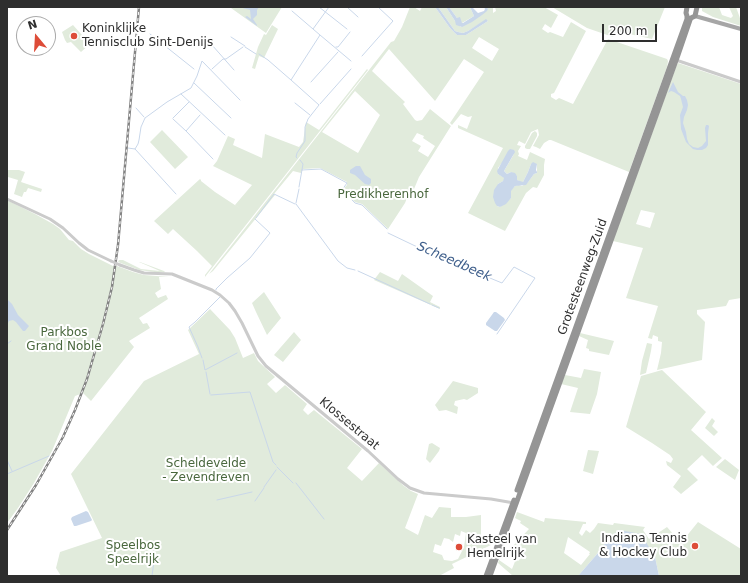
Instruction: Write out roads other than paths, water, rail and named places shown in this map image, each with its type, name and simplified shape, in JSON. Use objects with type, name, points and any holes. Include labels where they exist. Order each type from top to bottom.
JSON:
[{"type":"highway","name":"Grotesteenweg-Zuid","points":[[514,503],[675,59],[693,14],[686,13],[687,7]]},
{"type":"highway","points":[[486,576],[514,503]]},
{"type":"highway","points":[[490,576],[514,503]]},
{"type":"main road","points":[[693,14],[741,29]]},
{"type":"street","points":[[675,59],[741,82]]},
{"type":"street","name":"Klossestraat","points":[[7,199],[50,219],[63,228],[76,241],[92,252],[111,261],[144,273],[168,274],[216,292],[232,307],[242,323],[256,353],[266,366],[368,451],[406,485],[414,490],[424,493],[490,499],[514,503]]},
{"type":"water","points":[[239,7],[259,7],[257,10],[257,15],[253,19],[257,26],[245,17],[247,16],[251,19],[250,10]]},
{"type":"water","points":[[435,7],[438,7],[455,31],[458,32],[463,33],[486,19],[488,21],[466,35],[457,35]]},
{"type":"water","points":[[446,7],[449,7],[457,18],[460,17],[462,23],[474,16],[470,7],[474,7],[473,8],[478,13],[484,11],[484,7],[487,7],[488,9],[472,22],[462,27],[456,25]]},
{"type":"water","points":[[673,82],[678,92],[685,96],[687,100],[688,105],[683,123],[689,144],[698,148],[702,146],[706,141],[706,125],[709,126],[708,145],[702,150],[693,149],[686,142],[681,129],[680,115],[683,107],[680,96],[671,91],[668,93]]},
{"type":"water","points":[[510,149],[514,150],[515,152],[504,171],[507,174],[511,172],[515,173],[517,180],[523,182],[533,162],[537,164],[537,173],[534,174],[526,185],[515,186],[511,191],[511,198],[506,204],[500,207],[497,206],[493,197],[494,190],[504,178],[498,174],[497,171]]},
{"type":"water","points":[[356,166],[360,166],[365,175],[371,179],[371,183],[369,185],[365,184],[355,175],[350,173],[350,170]]},
{"type":"water","points":[[7,299],[12,304],[18,315],[29,326],[25,331],[23,331],[13,320],[9,321],[7,325]]},
{"type":"water","points":[[494,312],[505,320],[497,331],[486,325]]},
{"type":"water","points":[[86,511],[92,520],[74,526],[71,519],[72,517]]},
{"type":"water","points":[[619,530],[641,534],[655,557],[659,576],[578,576],[609,538]]},
{"type":"waterway","points":[[319,7],[347,29]]},
{"type":"waterway","name":"Scheedbeek","points":[[297,158],[297,153],[305,141],[305,127],[308,119],[319,105],[291,80],[320,35],[313,29],[329,7]]},
{"type":"waterway","points":[[347,7],[358,17]]},
{"type":"waterway","points":[[362,56],[393,21],[378,7]]},
{"type":"waterway","points":[[292,11],[313,29]]},
{"type":"waterway","points":[[336,47],[338,47],[350,32]]},
{"type":"waterway","points":[[150,34],[194,69]]},
{"type":"waterway","points":[[320,35],[351,61]]},
{"type":"waterway","points":[[231,37],[245,46]]},
{"type":"waterway","points":[[212,45],[234,70]]},
{"type":"waterway","points":[[212,69],[223,59],[226,59],[243,47]]},
{"type":"waterway","points":[[245,47],[256,54]]},
{"type":"waterway","points":[[311,82],[338,52]]},
{"type":"waterway","points":[[259,54],[291,80]]},
{"type":"waterway","points":[[128,148],[135,149],[138,144],[141,127],[145,118],[167,102],[191,88],[202,61],[240,100]]},
{"type":"waterway","points":[[320,104],[351,69]]},
{"type":"waterway","points":[[194,83],[231,118]]},
{"type":"waterway","points":[[181,94],[225,135]]},
{"type":"waterway","points":[[173,118],[189,102]]},
{"type":"waterway","points":[[295,103],[310,115]]},
{"type":"waterway","points":[[136,108],[144,117]]},
{"type":"waterway","points":[[173,119],[186,131],[200,115]]},
{"type":"waterway","points":[[186,131],[213,159]]},
{"type":"waterway","points":[[135,149],[176,194]]},
{"type":"waterway","name":"Scheedbeek","points":[[299,187],[303,164],[300,160]]},
{"type":"waterway","points":[[302,170],[321,169],[347,183],[342,190],[355,203],[362,205],[387,229]]},
{"type":"waterway","name":"Scheedbeek","points":[[296,203],[299,189]]},
{"type":"waterway","name":"Scheedbeek","points":[[256,218],[274,194],[295,204]]},
{"type":"waterway","points":[[296,204],[338,261],[347,268],[355,270]]},
{"type":"waterway","name":"Scheedbeek","points":[[216,290],[250,258],[270,233],[255,219]]},
{"type":"waterway","name":"Scheedbeek","points":[[388,233],[432,254],[502,283],[514,267],[535,278],[497,334]]},
{"type":"waterway","points":[[358,271],[430,304]]},
{"type":"waterway","name":"Scheedbeek","points":[[202,358],[189,327],[220,297]]},
{"type":"waterway","points":[[432,305],[439,308]]},
{"type":"waterway","points":[[7,344],[11,341]]},
{"type":"waterway","points":[[203,360],[205,370],[237,353]]},
{"type":"waterway","points":[[206,372],[210,394]]},
{"type":"waterway","points":[[211,395],[250,392],[273,462],[276,465]]},
{"type":"waterway","points":[[7,474],[49,456]]},
{"type":"waterway","points":[[7,460],[12,471]]},
{"type":"waterway","points":[[277,467],[293,483]]},
{"type":"waterway","points":[[264,487],[276,470]]},
{"type":"waterway","points":[[296,483],[324,519]]},
{"type":"waterway","points":[[255,501],[264,488]]},
{"type":"waterway","points":[[217,500],[252,492]]},
{"type":"waterway","points":[[152,576],[154,561]]},
{"type":"railway","points":[[7,530],[36,485],[63,437],[87,379],[103,324],[112,287],[118,245],[139,7]]},
{"type":"place","name":"Koninklijke Tennisclub Sint-Denijs","points":[[74,36]]},
{"type":"place","name":"Indiana Tennis & Hockey Club","points":[[695,546]]},
{"type":"place","name":"Kasteel van Hemelrijk","points":[[459,547]]},
{"type":"park label","name":"Predikherenhof","points":[[383,195]]},
{"type":"park label","name":"Parkbos Grand Noble","points":[[64,340]]},
{"type":"park label","name":"Scheldevelde - Zevendreven","points":[[206,471]]},
{"type":"park label","name":"Speelbos Speelrijk","points":[[133,553]]}]
